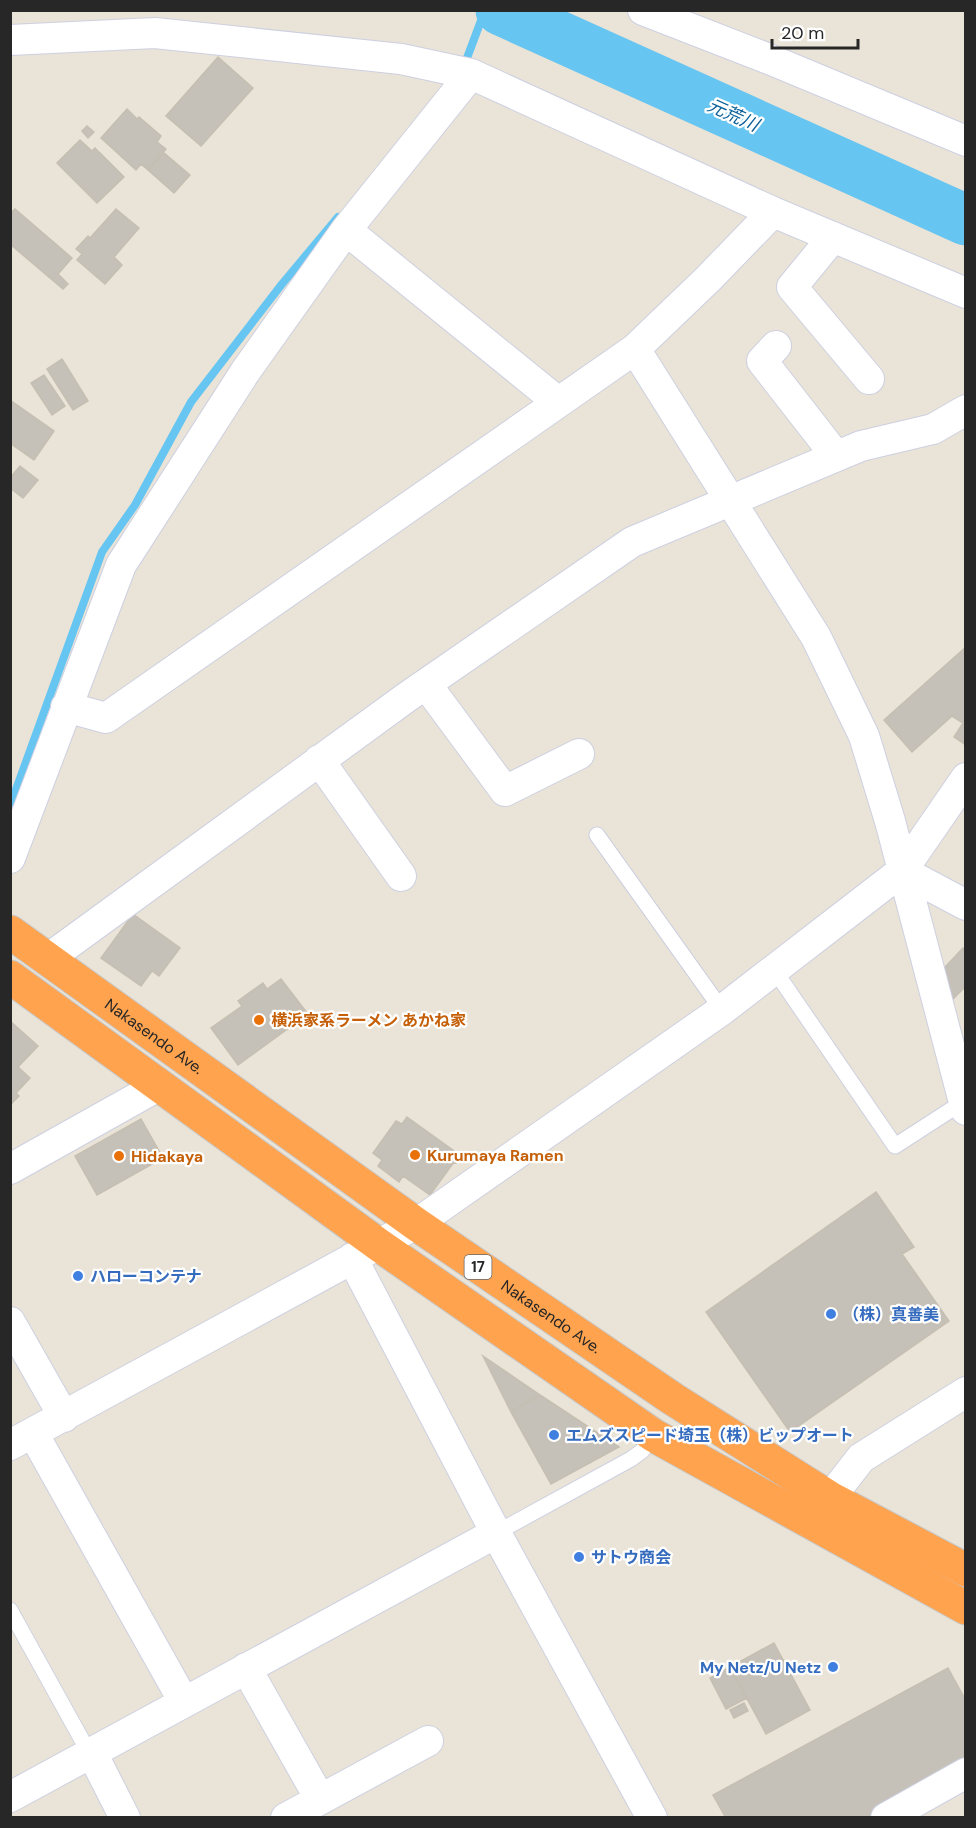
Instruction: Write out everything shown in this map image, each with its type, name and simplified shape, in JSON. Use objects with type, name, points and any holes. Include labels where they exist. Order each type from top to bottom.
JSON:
[{"type":"highway","name":"Nakasendo Ave.","points":[[10,932],[416,1224],[654,1387],[830,1498],[966,1570]]},
{"type":"highway","name":"17","points":[[10,977],[159,1085],[366,1251],[653,1435],[966,1608]]},
{"type":"street","points":[[643,10],[769,59],[966,141]]},
{"type":"street","points":[[10,40],[155,33],[401,59],[471,74],[773,212],[966,293]]},
{"type":"street","points":[[10,858],[121,565],[245,372],[346,230],[471,74]]},
{"type":"street","points":[[66,707],[106,718],[558,402],[635,348],[708,279],[773,212]]},
{"type":"street","points":[[346,230],[558,402]]},
{"type":"street","points":[[833,237],[792,287],[869,379]]},
{"type":"street","points":[[776,346],[762,361],[836,456]]},
{"type":"street","points":[[635,348],[816,637],[864,736],[890,821],[964,1106]]},
{"type":"street","points":[[49,958],[319,760],[632,542],[861,446],[933,429],[966,410]]},
{"type":"street","points":[[426,684],[505,791],[579,754]]},
{"type":"street","points":[[319,760],[400,876]]},
{"type":"street","points":[[184,1702],[22,1439],[416,1224],[722,1010],[902,871],[966,778]]},
{"type":"street","points":[[902,871],[966,905]]},
{"type":"street","points":[[10,1168],[159,1085]]},
{"type":"street","points":[[366,1251],[496,1533],[652,1818]]},
{"type":"street","points":[[10,1322],[64,1417]]},
{"type":"street","points":[[830,1498],[861,1458],[966,1392]]},
{"type":"street","points":[[10,1797],[496,1533]]},
{"type":"street","points":[[246,1668],[320,1799]]},
{"type":"street","points":[[286,1818],[428,1741]]},
{"type":"street","points":[[92,1753],[125,1818]]},
{"type":"street","points":[[886,1818],[964,1788]]},
{"type":"street","points":[[908,1818],[964,1788]]},
{"type":"lane","points":[[597,835],[722,1010]]},
{"type":"lane","points":[[775,971],[895,1146],[964,1106]]},
{"type":"lane","points":[[496,1533],[631,1459],[642,1451],[653,1435]]},
{"type":"lane","points":[[10,1610],[82,1740],[92,1753]]},
{"type":"building","points":[[218,57],[253,88],[201,146],[166,116]]},
{"type":"building","points":[[127,109],[161,136],[157,142],[166,149],[148,170],[141,164],[136,170],[101,138]]},
{"type":"building","points":[[87,126],[94,132],[88,138],[82,131]]},
{"type":"building","points":[[80,140],[92,151],[95,148],[124,177],[97,203],[57,163]]},
{"type":"building","points":[[163,152],[190,175],[174,193],[148,170]]},
{"type":"building","points":[[15,209],[72,258],[58,274],[68,284],[63,289],[10,244],[10,211]]},
{"type":"building","points":[[116,209],[139,228],[114,257],[122,265],[105,284],[77,260],[82,254],[76,249],[88,236],[90,238]]},
{"type":"building","points":[[62,359],[88,401],[73,410],[47,369]]},
{"type":"building","points":[[44,375],[65,406],[52,415],[31,383]]},
{"type":"building","points":[[10,400],[54,431],[34,460],[10,443]]},
{"type":"building","points":[[20,466],[38,480],[23,498],[10,488],[10,478]]},
{"type":"building","points":[[966,647],[966,745],[954,737],[963,723],[952,716],[912,752],[884,720]]},
{"type":"building","points":[[133,914],[180,948],[159,976],[152,971],[141,986],[101,958]]},
{"type":"building","points":[[963,948],[966,950],[966,986],[953,999],[936,982],[935,978]]},
{"type":"building","points":[[281,979],[308,1014],[238,1065],[211,1028],[242,1006],[238,1001],[263,983],[267,989]]},
{"type":"building","points":[[10,1021],[38,1046],[18,1067],[30,1078],[16,1093],[19,1096],[10,1105]]},
{"type":"building","points":[[407,1117],[461,1156],[430,1195],[403,1176],[399,1182],[378,1166],[382,1160],[373,1153],[396,1121],[402,1124]]},
{"type":"building","points":[[141,1119],[163,1158],[97,1195],[75,1156]]},
{"type":"building","points":[[876,1192],[914,1247],[902,1254],[949,1321],[790,1432],[706,1312]]},
{"type":"building","points":[[483,1356],[540,1395],[511,1412]]},
{"type":"building","points":[[540,1395],[619,1447],[551,1484],[511,1412]]},
{"type":"building","points":[[774,1643],[810,1710],[766,1734],[730,1667]]},
{"type":"building","points":[[730,1667],[747,1698],[726,1709],[710,1678]]},
{"type":"building","points":[[948,1668],[966,1701],[966,1765],[870,1818],[726,1818],[713,1795]]},
{"type":"building","points":[[744,1703],[748,1711],[734,1718],[730,1710]]},
{"type":"waterway","points":[[467,58],[485,10]]},
{"type":"waterway","name":"元荒川","points":[[501,10],[966,220]]},
{"type":"waterway","points":[[10,806],[102,552],[135,505],[191,402],[282,284],[338,217]]},
{"type":"place","name":"横浜家系ラーメン あかね家","points":[[259,1020]]},
{"type":"place","name":"Kurumaya Ramen","points":[[415,1155]]},
{"type":"place","name":"Hidakaya","points":[[119,1156]]},
{"type":"place","name":"ハローコンテナ","points":[[78,1276]]},
{"type":"place","name":"（株）真善美","points":[[831,1314]]},
{"type":"place","name":"エムズスピード埼玉（株）ビップオート","points":[[554,1435]]},
{"type":"place","name":"サトウ商会","points":[[579,1557]]},
{"type":"place","name":"My Netz/U Netz","points":[[833,1667]]}]
